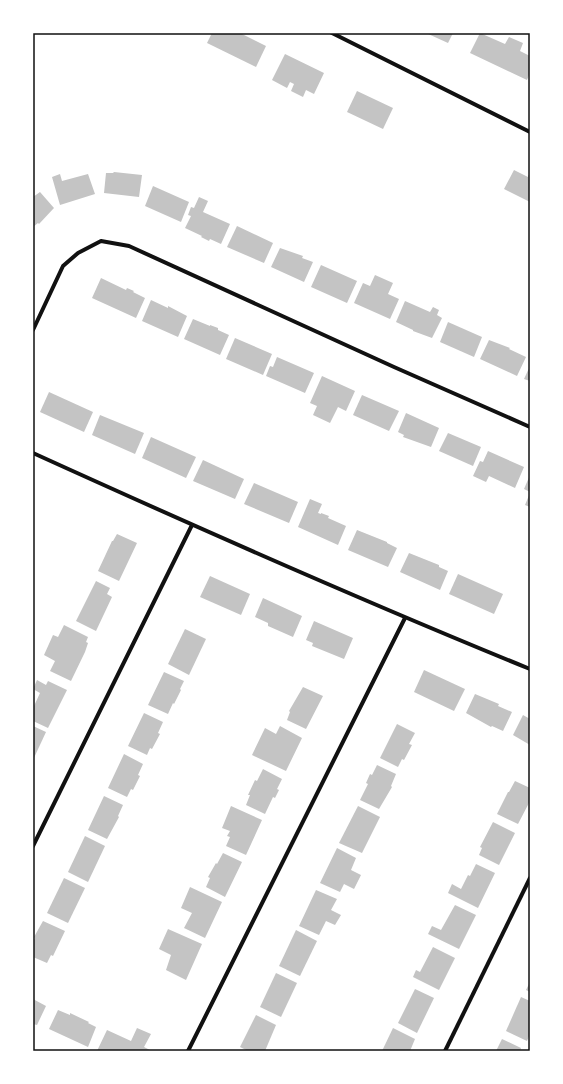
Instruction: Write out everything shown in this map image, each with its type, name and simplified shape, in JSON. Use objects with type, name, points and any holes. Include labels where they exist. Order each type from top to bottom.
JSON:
[{"type":"street","points":[[332,33],[530,132]]},
{"type":"street","points":[[33,330],[63,266],[78,253],[101,241],[129,246],[530,427]]},
{"type":"street","points":[[33,453],[404,618],[530,669]]},
{"type":"street","points":[[33,846],[192,525]]},
{"type":"street","points":[[188,1051],[404,618]]},
{"type":"street","points":[[445,1051],[530,878]]},
{"type":"building","points":[[212,33],[240,33],[266,46],[256,67],[207,43]]},
{"type":"building","points":[[426,33],[453,33],[448,43]]},
{"type":"building","points":[[480,33],[505,44],[509,37],[523,43],[520,51],[530,56],[530,73],[527,80],[470,53]]},
{"type":"building","points":[[285,54],[324,73],[314,94],[306,90],[303,97],[291,91],[294,84],[290,82],[287,88],[272,80]]},
{"type":"building","points":[[357,91],[393,108],[383,129],[347,112]]},
{"type":"building","points":[[514,170],[528,177],[528,175],[530,176],[530,202],[504,189]]},
{"type":"building","points":[[114,172],[142,175],[139,197],[104,193],[106,173]]},
{"type":"building","points":[[60,174],[62,181],[88,174],[95,194],[60,205],[52,177]]},
{"type":"building","points":[[153,186],[189,202],[181,222],[145,206]]},
{"type":"building","points":[[40,192],[54,208],[39,224],[38,223],[33,227],[33,197]]},
{"type":"building","points":[[199,197],[208,201],[203,212],[230,224],[221,244],[210,239],[209,241],[185,228],[191,216],[188,215],[191,207],[194,208]]},
{"type":"building","points":[[237,226],[273,243],[264,263],[227,247]]},
{"type":"building","points":[[280,248],[303,256],[302,258],[313,262],[304,282],[271,267]]},
{"type":"building","points":[[321,265],[357,281],[347,303],[311,287]]},
{"type":"building","points":[[375,275],[393,283],[388,294],[399,299],[390,319],[354,303],[363,283],[370,286]]},
{"type":"building","points":[[101,278],[126,290],[127,288],[134,291],[133,292],[145,298],[136,318],[92,298]]},
{"type":"building","points":[[151,300],[168,308],[168,306],[187,316],[178,337],[142,321]]},
{"type":"building","points":[[405,301],[430,312],[433,307],[439,310],[437,315],[442,318],[432,338],[413,331],[396,322]]},
{"type":"building","points":[[193,319],[218,328],[218,330],[229,335],[220,355],[184,339]]},
{"type":"building","points":[[448,322],[482,337],[474,357],[440,342]]},
{"type":"building","points":[[235,338],[272,354],[263,375],[226,359]]},
{"type":"building","points":[[489,340],[510,348],[509,349],[526,357],[517,376],[480,359]]},
{"type":"building","points":[[277,357],[314,373],[305,393],[266,376],[270,366],[273,367]]},
{"type":"building","points":[[530,366],[530,381],[524,379]]},
{"type":"building","points":[[322,376],[355,391],[346,411],[338,407],[330,423],[313,415],[317,406],[310,403]]},
{"type":"building","points":[[49,392],[93,412],[84,432],[40,412]]},
{"type":"building","points":[[362,395],[399,411],[389,431],[353,415]]},
{"type":"building","points":[[406,413],[439,428],[431,447],[403,437],[404,435],[398,432]]},
{"type":"building","points":[[100,415],[144,433],[135,454],[92,435]]},
{"type":"building","points":[[448,433],[481,447],[473,466],[439,451]]},
{"type":"building","points":[[151,437],[196,457],[186,478],[142,458]]},
{"type":"building","points":[[488,451],[524,467],[515,488],[489,476],[486,482],[473,476],[480,461],[483,462]]},
{"type":"building","points":[[203,460],[244,479],[235,499],[193,481]]},
{"type":"building","points":[[530,475],[530,492],[524,489]]},
{"type":"building","points":[[254,483],[298,502],[289,523],[244,504]]},
{"type":"building","points":[[530,493],[530,507],[525,505]]},
{"type":"building","points":[[310,499],[322,504],[318,513],[329,516],[328,518],[346,526],[338,545],[298,527]]},
{"type":"building","points":[[357,530],[387,542],[397,548],[388,567],[348,550]]},
{"type":"building","points":[[117,534],[137,543],[119,581],[98,571],[112,541]]},
{"type":"building","points":[[409,553],[439,565],[439,567],[448,571],[440,590],[400,572]]},
{"type":"building","points":[[458,574],[503,594],[494,614],[449,594]]},
{"type":"building","points":[[210,576],[250,594],[241,615],[200,597]]},
{"type":"building","points":[[96,581],[110,588],[107,594],[112,597],[96,631],[76,621]]},
{"type":"building","points":[[263,598],[302,616],[293,637],[268,626],[268,623],[255,617]]},
{"type":"building","points":[[314,621],[353,638],[344,659],[312,646],[313,643],[306,640]]},
{"type":"building","points":[[64,625],[88,637],[85,652],[71,681],[50,671],[55,661],[44,655],[53,635],[58,637]]},
{"type":"building","points":[[185,629],[206,639],[189,675],[168,664]]},
{"type":"building","points":[[424,670],[465,689],[454,711],[414,692]]},
{"type":"building","points":[[164,672],[184,681],[180,689],[181,690],[168,714],[148,705]]},
{"type":"building","points":[[37,680],[46,685],[48,681],[67,690],[48,728],[33,721],[33,706],[40,693],[33,689]]},
{"type":"building","points":[[303,687],[323,696],[306,729],[287,720],[289,711]]},
{"type":"building","points":[[475,694],[499,704],[498,706],[512,712],[503,731],[492,726],[491,727],[466,713]]},
{"type":"building","points":[[144,713],[163,722],[158,733],[160,734],[147,755],[128,746]]},
{"type":"building","points":[[523,715],[530,719],[530,745],[513,735]]},
{"type":"building","points":[[397,724],[415,733],[409,744],[412,745],[404,760],[402,759],[398,767],[380,758]]},
{"type":"building","points":[[33,726],[46,732],[33,760]]},
{"type":"building","points":[[280,726],[302,738],[286,771],[252,755],[265,728],[276,734]]},
{"type":"building","points":[[124,754],[143,764],[138,775],[140,776],[133,790],[131,789],[127,797],[108,788]]},
{"type":"building","points":[[377,765],[396,774],[391,786],[392,787],[379,809],[360,800],[368,784],[366,783],[370,774],[372,775]]},
{"type":"building","points":[[263,769],[282,779],[277,789],[279,790],[275,798],[273,797],[265,814],[246,805],[250,795],[248,795],[255,780],[257,781]]},
{"type":"building","points":[[515,781],[530,788],[530,801],[518,824],[497,814]]},
{"type":"building","points":[[104,796],[123,805],[118,816],[119,817],[107,839],[88,830]]},
{"type":"building","points":[[231,806],[262,820],[246,855],[226,846],[230,837],[227,836],[230,831],[222,828]]},
{"type":"building","points":[[358,806],[380,817],[362,853],[339,843]]},
{"type":"building","points":[[493,822],[515,833],[499,865],[479,855],[482,848],[480,847]]},
{"type":"building","points":[[85,836],[105,846],[88,882],[68,872]]},
{"type":"building","points":[[337,848],[356,858],[351,870],[361,875],[354,889],[344,884],[340,892],[320,883]]},
{"type":"building","points":[[223,853],[242,862],[225,897],[206,887],[210,878],[208,877]]},
{"type":"building","points":[[476,864],[495,873],[478,908],[448,893],[452,884],[461,889],[468,875],[470,876]]},
{"type":"building","points":[[64,878],[85,888],[68,923],[47,913]]},
{"type":"building","points":[[190,887],[222,902],[205,938],[184,928],[192,913],[181,908]]},
{"type":"building","points":[[316,890],[337,899],[331,910],[341,915],[335,925],[326,921],[319,935],[299,926]]},
{"type":"building","points":[[455,905],[476,915],[459,949],[428,934],[432,926],[441,930]]},
{"type":"building","points":[[43,921],[65,931],[53,956],[51,955],[47,963],[33,957],[34,937]]},
{"type":"building","points":[[168,929],[202,944],[186,980],[166,970],[171,955],[159,949]]},
{"type":"building","points":[[296,930],[317,941],[300,976],[279,966]]},
{"type":"building","points":[[433,947],[455,958],[439,990],[413,977],[416,970],[420,972]]},
{"type":"building","points":[[276,973],[297,983],[281,1017],[260,1007]]},
{"type":"building","points":[[530,982],[530,992],[526,990]]},
{"type":"building","points":[[415,989],[434,998],[417,1033],[398,1023]]},
{"type":"building","points":[[521,997],[530,1001],[530,1034],[527,1041],[506,1031]]},
{"type":"building","points":[[33,999],[46,1006],[37,1025],[33,1024]]},
{"type":"building","points":[[58,1010],[70,1015],[70,1013],[96,1027],[88,1047],[49,1029]]},
{"type":"building","points":[[256,1015],[276,1025],[265,1051],[248,1051],[240,1047]]},
{"type":"building","points":[[137,1028],[151,1034],[144,1047],[150,1051],[97,1051],[107,1030],[131,1041]]},
{"type":"building","points":[[393,1028],[415,1039],[410,1051],[382,1051]]},
{"type":"building","points":[[502,1039],[521,1048],[520,1051],[496,1051]]}]
